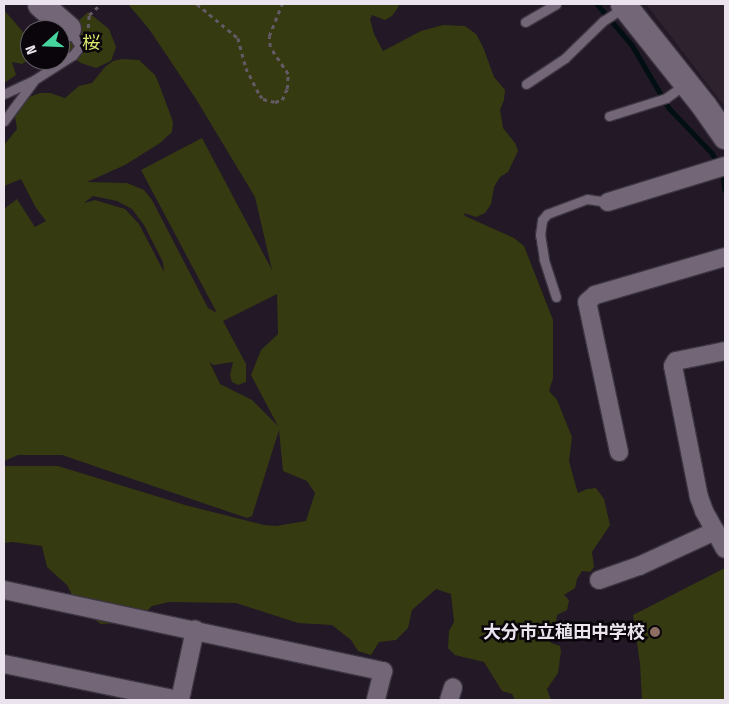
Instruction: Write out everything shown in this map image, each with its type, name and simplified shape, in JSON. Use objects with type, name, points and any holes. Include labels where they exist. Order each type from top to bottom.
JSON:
[{"type":"street","points":[[40,4],[73,34]]},
{"type":"street","points":[[624,5],[725,136]]},
{"type":"street","points":[[608,202],[721,168]]},
{"type":"street","points":[[619,452],[587,302],[595,295],[725,257]]},
{"type":"street","points":[[725,351],[676,361],[673,366],[699,497],[725,549]]},
{"type":"street","points":[[599,580],[639,566],[715,531]]},
{"type":"street","points":[[4,590],[383,670],[376,700]]},
{"type":"street","points":[[4,664],[179,700],[195,630]]},
{"type":"lane","points":[[525,22],[556,4]]},
{"type":"lane","points":[[526,84],[565,58],[603,21],[624,5]]},
{"type":"lane","points":[[4,94],[34,80],[73,56],[80,46],[73,34]]},
{"type":"lane","points":[[4,121],[34,80]]},
{"type":"lane","points":[[609,116],[666,98],[686,84]]},
{"type":"lane","points":[[556,297],[546,267],[540,240],[542,220],[546,214],[587,199],[608,202]]},
{"type":"path","points":[[73,34],[90,26],[89,15],[101,4]]},
{"type":"path","points":[[197,4],[238,38],[246,68],[260,95],[264,99],[275,102],[282,100],[288,89],[288,74],[270,47],[269,36],[282,4]]},
{"type":"shaded area","points":[[646,4],[725,4],[725,107]]},
{"type":"green space","points":[[128,4],[397,4],[399,6],[392,16],[385,20],[372,15],[370,19],[374,34],[383,51],[421,31],[443,25],[465,26],[476,34],[494,77],[505,90],[500,110],[503,128],[515,143],[518,151],[508,172],[500,177],[494,187],[491,204],[485,213],[476,217],[464,213],[465,216],[514,238],[524,246],[553,320],[553,378],[549,391],[557,400],[572,437],[569,461],[578,493],[596,488],[604,499],[610,525],[592,552],[594,567],[590,572],[582,571],[577,579],[575,588],[564,595],[569,600],[567,610],[557,615],[555,630],[548,637],[551,643],[560,646],[561,652],[558,673],[547,689],[551,700],[515,700],[512,694],[502,691],[484,662],[455,655],[448,648],[449,631],[454,622],[451,594],[436,589],[412,610],[408,628],[396,640],[379,642],[371,655],[358,651],[351,640],[332,625],[298,623],[236,603],[169,602],[152,606],[135,622],[101,624],[80,610],[67,585],[47,567],[42,546],[13,542],[4,543],[4,466],[58,466],[185,505],[264,525],[276,526],[306,521],[315,493],[307,481],[283,471],[279,430],[252,516],[247,518],[62,455],[18,455],[4,461],[4,209],[17,199],[35,227],[46,221],[36,208],[21,179],[4,186],[4,145],[17,129],[15,116],[27,98],[40,93],[50,93],[65,98],[79,86],[92,83],[105,67],[113,61],[122,59],[139,60],[155,75],[173,122],[172,132],[160,143],[125,165],[87,182],[127,183],[144,190],[152,200],[208,308],[217,313],[141,170],[202,138],[272,270],[255,197],[196,99],[149,29]],"holes":[[[93,196],[117,201],[132,209],[144,225],[163,262],[164,272],[139,224],[125,209],[95,200],[84,203]],[[277,294],[278,334],[261,350],[251,375],[278,426],[252,400],[220,384],[209,361],[213,365],[233,362],[230,375],[232,382],[238,385],[246,382],[246,364],[223,321]]]},
{"type":"green space","points":[[4,10],[20,28],[20,64],[12,62],[16,75],[4,83]]},
{"type":"green space","name":"桜","points":[[88,12],[109,29],[116,47],[111,61],[96,68],[75,59],[70,53],[70,32],[75,24]]},
{"type":"green space","name":"大分市立稙田中学校","points":[[725,568],[725,700],[642,700],[640,664],[633,615]]},
{"type":"waterway","points":[[597,4],[632,45],[669,108],[712,153],[719,165]]},
{"type":"waterway","points":[[723,172],[725,190]]},
{"type":"place","name":"大分市立稙田中学校","points":[[655,632]]}]
